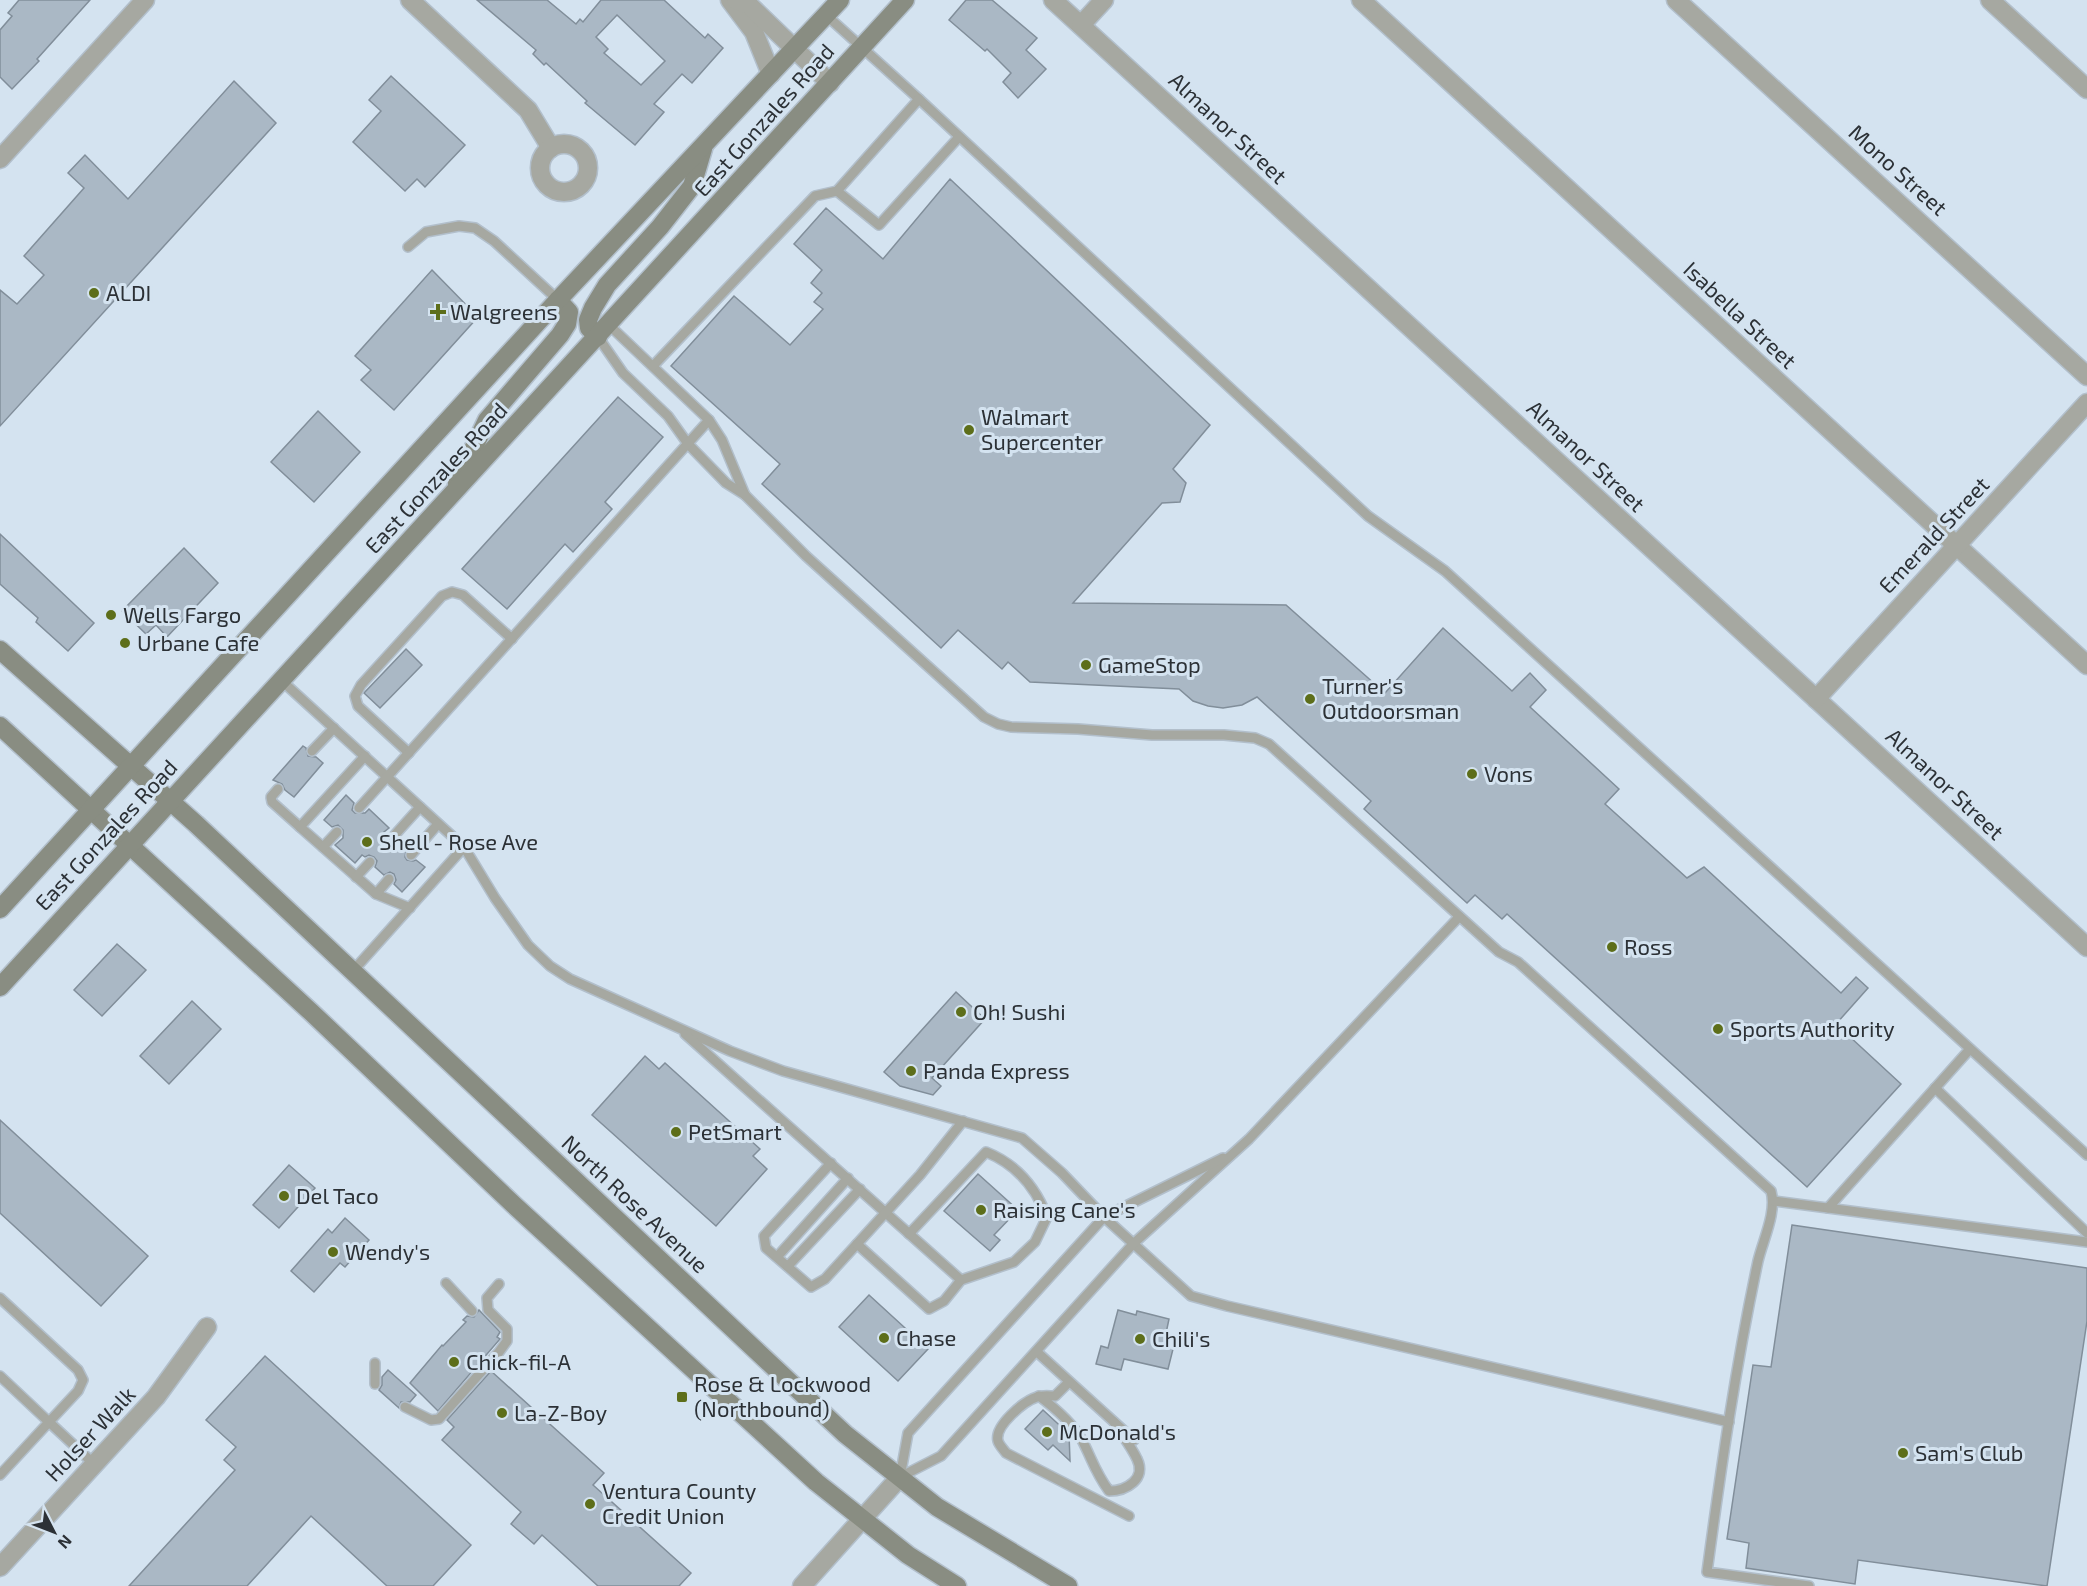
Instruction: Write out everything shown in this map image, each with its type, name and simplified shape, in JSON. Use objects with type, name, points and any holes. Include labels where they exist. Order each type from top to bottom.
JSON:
[{"type":"main road","name":"East Gonzales Road","points":[[0,909],[558,300],[840,0]]},
{"type":"main road","name":"East Gonzales Road","points":[[0,987],[905,0]]},
{"type":"main road","points":[[603,331],[590,328],[588,320],[593,308],[608,285],[660,227],[692,186],[704,145]]},
{"type":"main road","points":[[451,496],[487,420],[567,324],[569,312],[558,300]]},
{"type":"main road","name":"North Rose Avenue","points":[[0,650],[130,767],[171,800],[845,1434],[937,1507],[1068,1586]]},
{"type":"main road","points":[[0,726],[311,1012],[522,1213],[816,1482],[908,1554],[957,1586]]},
{"type":"street","points":[[0,159],[145,0]]},
{"type":"street","points":[[410,0],[528,110],[551,148]]},
{"type":"street","name":"Almanor Street","points":[[1053,0],[2087,947]]},
{"type":"street","points":[[1081,25],[1104,0]]},
{"type":"street","name":"Isabella Street","points":[[1361,0],[2087,665]]},
{"type":"street","name":"Mono Street","points":[[1676,0],[2087,376]]},
{"type":"street","points":[[1990,0],[2087,89]]},
{"type":"street","points":[[742,4],[795,48],[830,83]]},
{"type":"street","points":[[742,4],[771,74]]},
{"type":"street","name":"Emerald Street","points":[[1816,699],[2087,403]]},
{"type":"street","name":"Holser Walk","points":[[0,1567],[156,1397],[207,1327]]},
{"type":"street","points":[[802,1586],[900,1477]]},
{"type":"lane","points":[[826,15],[1368,516],[1445,571],[2087,1155]]},
{"type":"lane","points":[[653,366],[815,196],[837,191],[919,99]]},
{"type":"lane","points":[[837,191],[879,225],[959,137]]},
{"type":"lane","points":[[408,247],[426,232],[459,226],[475,228],[494,241],[558,300]]},
{"type":"lane","points":[[603,331],[653,366],[709,420],[722,440],[745,495]]},
{"type":"lane","points":[[603,331],[623,373],[668,416],[688,444],[726,483],[745,495],[806,556],[984,717],[1011,727],[1152,735],[1224,735],[1255,738],[1269,744],[1498,952],[1518,962],[1771,1191],[1774,1201],[1759,1260],[1737,1367],[1707,1572],[1809,1586]]},
{"type":"lane","points":[[359,807],[709,420]]},
{"type":"lane","points":[[409,753],[358,706],[355,696],[383,661],[442,596],[452,592],[463,595],[512,639]]},
{"type":"lane","points":[[282,681],[464,847],[521,935],[550,966],[570,979],[783,1071],[1022,1138],[1191,1296],[1238,1309],[1729,1422]]},
{"type":"lane","points":[[312,751],[334,728]]},
{"type":"lane","points":[[300,827],[365,756]]},
{"type":"lane","points":[[278,789],[271,797],[272,802],[376,894],[410,908]]},
{"type":"lane","points":[[392,838],[420,807]]},
{"type":"lane","points":[[411,855],[438,824]]},
{"type":"lane","points":[[323,847],[337,832]]},
{"type":"lane","points":[[352,972],[464,847]]},
{"type":"lane","points":[[356,877],[370,862]]},
{"type":"lane","points":[[376,894],[389,879]]},
{"type":"lane","points":[[900,1477],[941,1456],[1133,1244],[1249,1139],[1459,917]]},
{"type":"lane","points":[[677,1027],[961,1280]]},
{"type":"lane","points":[[1828,1208],[1970,1049]]},
{"type":"lane","points":[[1935,1088],[2087,1233]]},
{"type":"lane","points":[[831,1163],[764,1236],[766,1248],[811,1287],[825,1279],[886,1213],[963,1121]]},
{"type":"lane","points":[[856,1244],[929,1309],[944,1301],[961,1280],[1014,1262],[1035,1242],[1047,1217],[1039,1196],[1002,1158],[986,1152],[909,1234]]},
{"type":"lane","points":[[900,1477],[908,1433],[1104,1217],[1201,1167],[1230,1155]]},
{"type":"lane","points":[[777,1257],[848,1178]]},
{"type":"lane","points":[[788,1266],[860,1189]]},
{"type":"lane","points":[[1774,1201],[2087,1242]]},
{"type":"lane","points":[[446,1283],[472,1311]]},
{"type":"lane","points":[[405,1407],[431,1420],[439,1419],[503,1338],[507,1329],[488,1310],[487,1298],[499,1284]]},
{"type":"lane","points":[[0,1298],[78,1370],[83,1380],[78,1390],[0,1475]]},
{"type":"lane","points":[[1036,1352],[1134,1440]]},
{"type":"lane","points":[[375,1363],[377,1378]]},
{"type":"lane","points":[[0,1376],[94,1464]]},
{"type":"lane","points":[[1069,1382],[1055,1396],[1039,1396],[1026,1401],[1004,1422],[998,1441],[1006,1453],[1129,1516]]},
{"type":"lane","points":[[1039,1396],[1058,1410],[1081,1438],[1096,1473],[1109,1491],[1126,1489],[1134,1483],[1139,1473],[1138,1461],[1114,1422]]},
{"type":"building","points":[[19,0],[90,0],[37,59],[39,61],[12,89],[0,77],[0,30],[12,16],[8,13]]},
{"type":"building","points":[[477,0],[547,0],[576,24],[580,19],[583,22],[601,0],[664,0],[705,38],[708,34],[723,48],[692,83],[682,74],[654,104],[664,112],[635,145],[585,103],[587,101],[546,63],[544,65],[533,54],[536,50]],"holes":[[[617,15],[665,61],[641,85],[604,53],[608,49],[596,37]]]},
{"type":"building","points":[[966,0],[992,0],[1037,38],[1026,50],[1046,69],[1018,98],[1003,82],[1011,73],[987,49],[985,51],[949,20]]},
{"type":"building","points":[[391,76],[465,145],[425,187],[417,179],[405,191],[353,142],[381,111],[369,100]]},
{"type":"building","points":[[234,81],[276,123],[0,426],[0,290],[17,304],[44,275],[24,256],[84,188],[68,173],[85,155],[128,199]]},
{"type":"building","points":[[950,179],[1210,425],[1173,469],[1186,483],[1180,502],[1162,503],[1073,603],[1286,605],[1385,693],[1443,628],[1512,691],[1530,673],[1546,690],[1530,707],[1619,789],[1605,804],[1687,878],[1704,867],[1841,993],[1856,977],[1868,988],[1836,1024],[1901,1084],[1807,1187],[1507,914],[1502,919],[1475,895],[1467,903],[1364,809],[1371,801],[1257,697],[1242,705],[1223,708],[1193,701],[1179,689],[1030,682],[1008,662],[1002,669],[958,630],[941,648],[762,484],[780,464],[671,366],[734,296],[790,345],[823,309],[814,302],[822,293],[811,283],[822,270],[794,244],[826,208],[883,259]]},
{"type":"building","points":[[432,270],[478,317],[394,410],[361,380],[371,370],[355,356]]},
{"type":"building","points":[[618,397],[663,437],[605,502],[612,509],[573,552],[565,544],[507,609],[462,569]]},
{"type":"building","points":[[318,411],[360,452],[314,502],[271,462]]},
{"type":"building","points":[[0,534],[94,623],[68,651],[36,622],[38,618],[0,584]]},
{"type":"building","points":[[184,548],[218,583],[167,637],[156,625],[146,634],[122,611]]},
{"type":"building","points":[[406,649],[422,665],[380,708],[364,693]]},
{"type":"building","points":[[303,746],[308,756],[316,757],[323,763],[294,797],[285,790],[282,784],[273,780]]},
{"type":"building","name":"Shell - Rose Ave","points":[[346,795],[354,803],[352,810],[355,813],[365,813],[369,809],[389,828],[384,832],[387,834],[385,837],[387,843],[391,845],[397,843],[406,851],[407,860],[416,860],[425,867],[402,892],[394,884],[396,880],[394,874],[390,872],[384,875],[375,867],[377,861],[374,857],[362,855],[355,863],[335,845],[343,838],[343,830],[338,825],[332,827],[324,820]]},
{"type":"building","points":[[117,944],[146,970],[102,1016],[74,990]]},
{"type":"building","points":[[956,992],[985,1019],[932,1078],[941,1086],[933,1095],[900,1086],[884,1072]]},
{"type":"building","points":[[192,1001],[221,1029],[169,1084],[140,1056]]},
{"type":"building","name":"PetSmart","points":[[645,1056],[659,1069],[665,1063],[760,1149],[753,1156],[767,1169],[716,1226],[592,1115]]},
{"type":"building","points":[[0,1120],[148,1256],[101,1306],[0,1213]]},
{"type":"building","name":"Del Taco","points":[[289,1165],[315,1188],[279,1228],[253,1205]]},
{"type":"building","name":"Raising Cane's","points":[[978,1174],[1018,1210],[994,1235],[1000,1240],[990,1251],[944,1211]]},
{"type":"building","name":"Wendy's","points":[[345,1218],[369,1240],[345,1267],[340,1263],[314,1292],[291,1271],[328,1229],[332,1233]]},
{"type":"building","name":"Sam's Club","points":[[1792,1225],[2087,1268],[2087,1321],[2047,1586],[1858,1560],[1855,1584],[1746,1568],[1749,1543],[1727,1539],[1753,1365],[1771,1367]]},
{"type":"building","name":"Chase","points":[[869,1295],[928,1349],[898,1381],[839,1327]]},
{"type":"building","name":"Chick-fil-A","points":[[479,1310],[500,1332],[497,1337],[500,1339],[438,1411],[410,1383],[442,1345],[466,1322],[463,1320],[467,1316],[474,1317]]},
{"type":"building","name":"Chili's","points":[[1118,1310],[1136,1315],[1137,1311],[1169,1319],[1165,1338],[1175,1341],[1168,1369],[1124,1359],[1121,1370],[1096,1364],[1101,1346],[1108,1348]]},
{"type":"building","points":[[265,1356],[471,1545],[433,1586],[387,1586],[311,1516],[247,1586],[129,1586],[235,1470],[224,1460],[236,1447],[206,1420]]},
{"type":"building","points":[[388,1370],[416,1395],[410,1402],[401,1402],[399,1408],[379,1390],[382,1377]]},
{"type":"building","points":[[491,1371],[604,1473],[593,1485],[691,1573],[679,1586],[598,1586],[542,1535],[534,1544],[511,1524],[521,1512],[442,1440],[454,1427],[447,1420]]},
{"type":"building","name":"McDonald's","points":[[1043,1410],[1069,1434],[1070,1461],[1053,1445],[1048,1450],[1025,1429]]},
{"type":"place","name":"ALDI","points":[[94,293]]},
{"type":"place","name":"Walgreens","points":[[438,312]]},
{"type":"place","name":"Walmart Supercenter","points":[[969,430]]},
{"type":"place","name":"Wells Fargo","points":[[111,615]]},
{"type":"place","name":"Urbane Cafe","points":[[125,643]]},
{"type":"place","name":"GameStop","points":[[1086,665]]},
{"type":"place","name":"Turner's Outdoorsman","points":[[1310,699]]},
{"type":"place","name":"Vons","points":[[1472,774]]},
{"type":"place","name":"Shell - Rose Ave","points":[[367,842]]},
{"type":"place","name":"Ross","points":[[1612,947]]},
{"type":"place","name":"Oh! Sushi","points":[[961,1012]]},
{"type":"place","name":"Sports Authority","points":[[1718,1029]]},
{"type":"place","name":"Panda Express","points":[[911,1071]]},
{"type":"place","name":"PetSmart","points":[[676,1132]]},
{"type":"place","name":"Del Taco","points":[[284,1196]]},
{"type":"place","name":"Raising Cane's","points":[[981,1210]]},
{"type":"place","name":"Wendy's","points":[[333,1252]]},
{"type":"place","name":"Chase","points":[[884,1338]]},
{"type":"place","name":"Chili's","points":[[1140,1339]]},
{"type":"place","name":"Chick-fil-A","points":[[454,1362]]},
{"type":"place","name":"Rose & Lockwood (Northbound)","points":[[682,1397]]},
{"type":"place","name":"La-Z-Boy","points":[[502,1413]]},
{"type":"place","name":"McDonald's","points":[[1047,1432]]},
{"type":"place","name":"Sam's Club","points":[[1903,1453]]},
{"type":"place","name":"Ventura County Credit Union","points":[[590,1504]]}]
